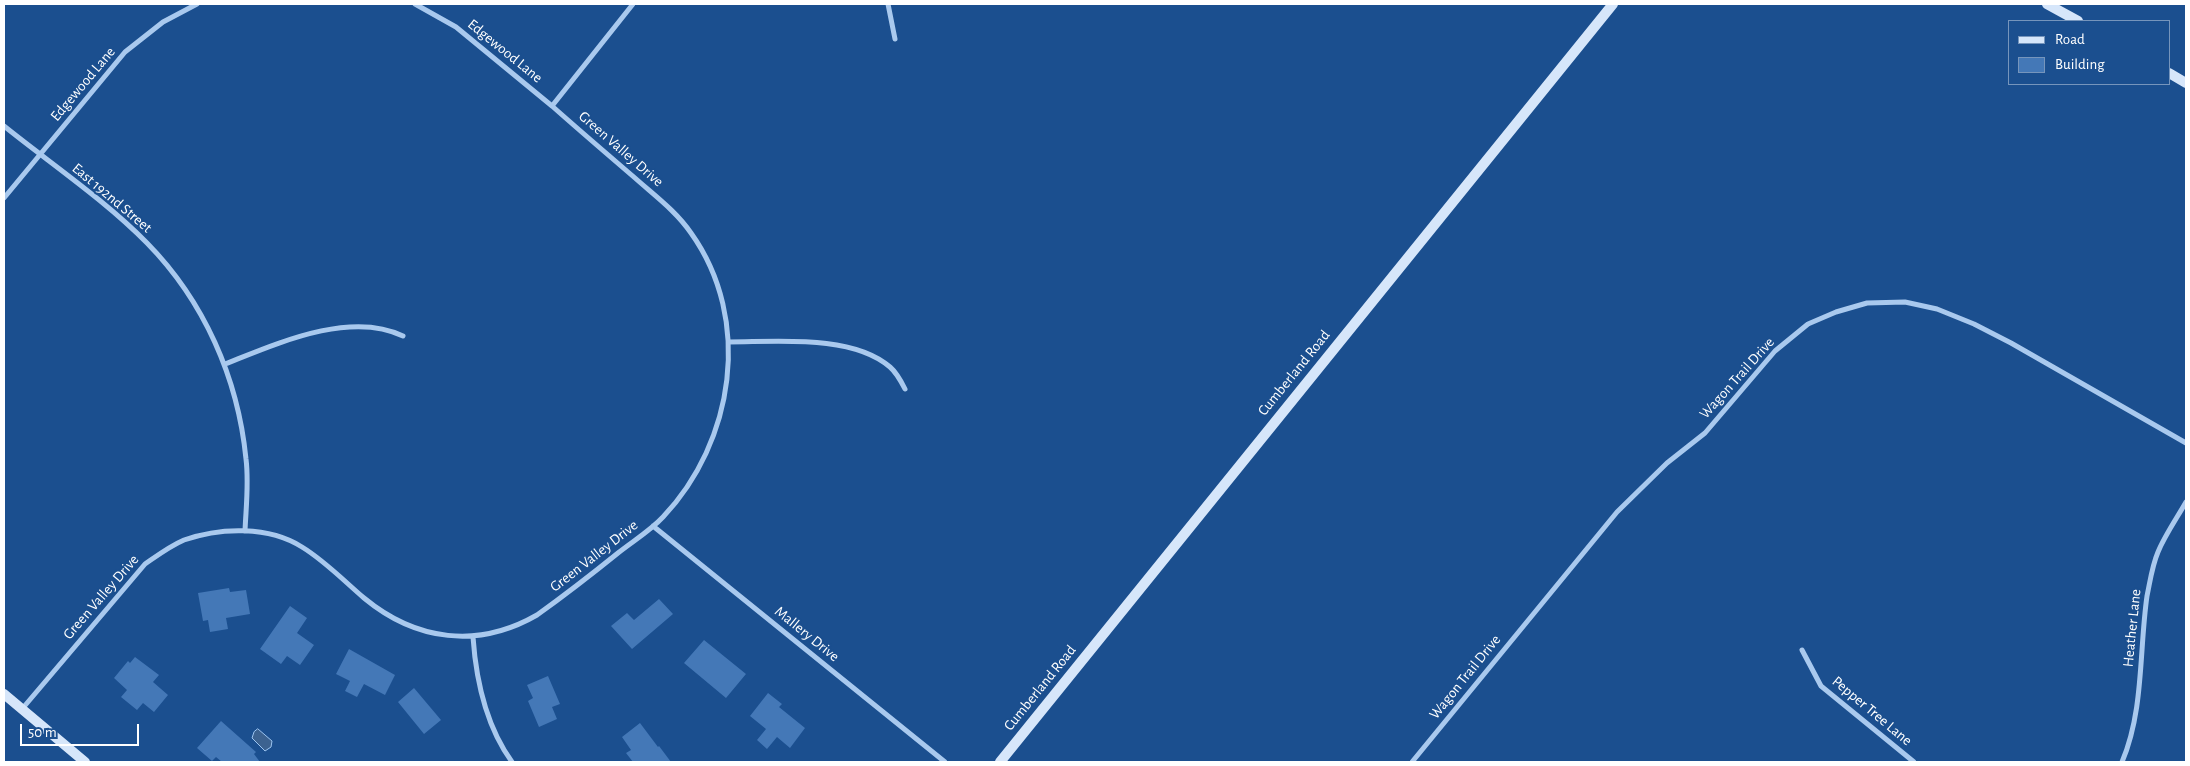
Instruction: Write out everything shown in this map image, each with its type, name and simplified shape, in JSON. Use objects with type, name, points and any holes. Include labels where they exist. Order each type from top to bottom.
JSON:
[{"type":"street","name":"Edgewood Lane","points":[[4,198],[125,52],[163,22],[197,4]]},
{"type":"street","name":"Edgewood Lane","points":[[415,4],[456,27],[552,106]]},
{"type":"street","points":[[552,106],[633,4]]},
{"type":"street","points":[[888,4],[896,39]]},
{"type":"street","name":"Cumberland Road","points":[[1000,762],[1278,415],[1613,4]]},
{"type":"street","points":[[2047,4],[2076,20]]},
{"type":"street","points":[[2170,74],[2186,83]]},
{"type":"street","name":"Green Valley Drive","points":[[22,710],[145,564],[167,549],[204,534],[245,531],[282,538],[302,547],[365,599],[393,618],[436,633],[456,637],[473,637],[526,621],[537,615],[653,526],[673,505],[689,484],[706,455],[723,407],[729,368],[729,342],[720,290],[700,245],[671,209],[552,106]]},
{"type":"street","name":"East 192nd Street","points":[[4,126],[123,220],[148,244],[194,302],[205,321],[224,364],[237,403],[243,432],[247,485],[245,531]]},
{"type":"street","name":"Wagon Trail Drive","points":[[1412,762],[1617,512],[1667,463],[1704,434],[1774,352],[1808,324],[1836,312],[1867,303],[1905,302],[1937,309],[1974,324],[2011,343],[2186,442]]},
{"type":"street","points":[[224,364],[303,336],[343,327],[362,325],[378,327],[403,336]]},
{"type":"street","points":[[729,342],[795,341],[848,347],[871,354],[882,360],[896,373],[905,389]]},
{"type":"street","name":"Heather Lane","points":[[2122,762],[2132,735],[2136,716],[2150,579],[2158,552],[2186,502]]},
{"type":"street","name":"Mallery Drive","points":[[653,526],[946,762]]},
{"type":"street","points":[[473,637],[478,680],[488,713],[500,743],[512,762]]},
{"type":"street","name":"Pepper Tree Lane","points":[[1802,650],[1821,686],[1914,762]]},
{"type":"street","points":[[4,694],[85,762]]},
{"type":"water","points":[[258,729],[272,741],[271,747],[265,751],[252,738],[254,732]]},
{"type":"building","points":[[229,588],[230,592],[246,590],[250,614],[226,618],[228,629],[210,632],[208,620],[203,621],[198,593]]},
{"type":"building","points":[[659,599],[673,614],[632,649],[611,626],[627,613],[634,620]]},
{"type":"building","points":[[290,606],[307,618],[297,633],[314,645],[300,665],[287,656],[281,664],[260,649]]},
{"type":"building","points":[[704,640],[746,674],[726,698],[684,663]]},
{"type":"building","points":[[349,649],[395,675],[385,695],[364,684],[357,697],[345,691],[350,681],[336,674]]},
{"type":"building","points":[[135,657],[159,675],[153,682],[168,695],[154,712],[143,703],[137,710],[121,697],[127,690],[114,678],[128,661],[130,663]]},
{"type":"building","points":[[548,676],[560,704],[552,707],[557,719],[539,727],[528,701],[533,698],[527,685]]},
{"type":"building","points":[[414,688],[441,720],[424,734],[398,702]]},
{"type":"building","points":[[768,693],[782,704],[779,707],[805,728],[790,748],[777,737],[767,749],[757,740],[766,729],[750,716]]},
{"type":"building","points":[[221,721],[256,752],[254,754],[260,762],[222,762],[216,757],[212,761],[197,748]]},
{"type":"building","points":[[640,723],[671,762],[633,762],[626,753],[631,750],[622,737]]}]
